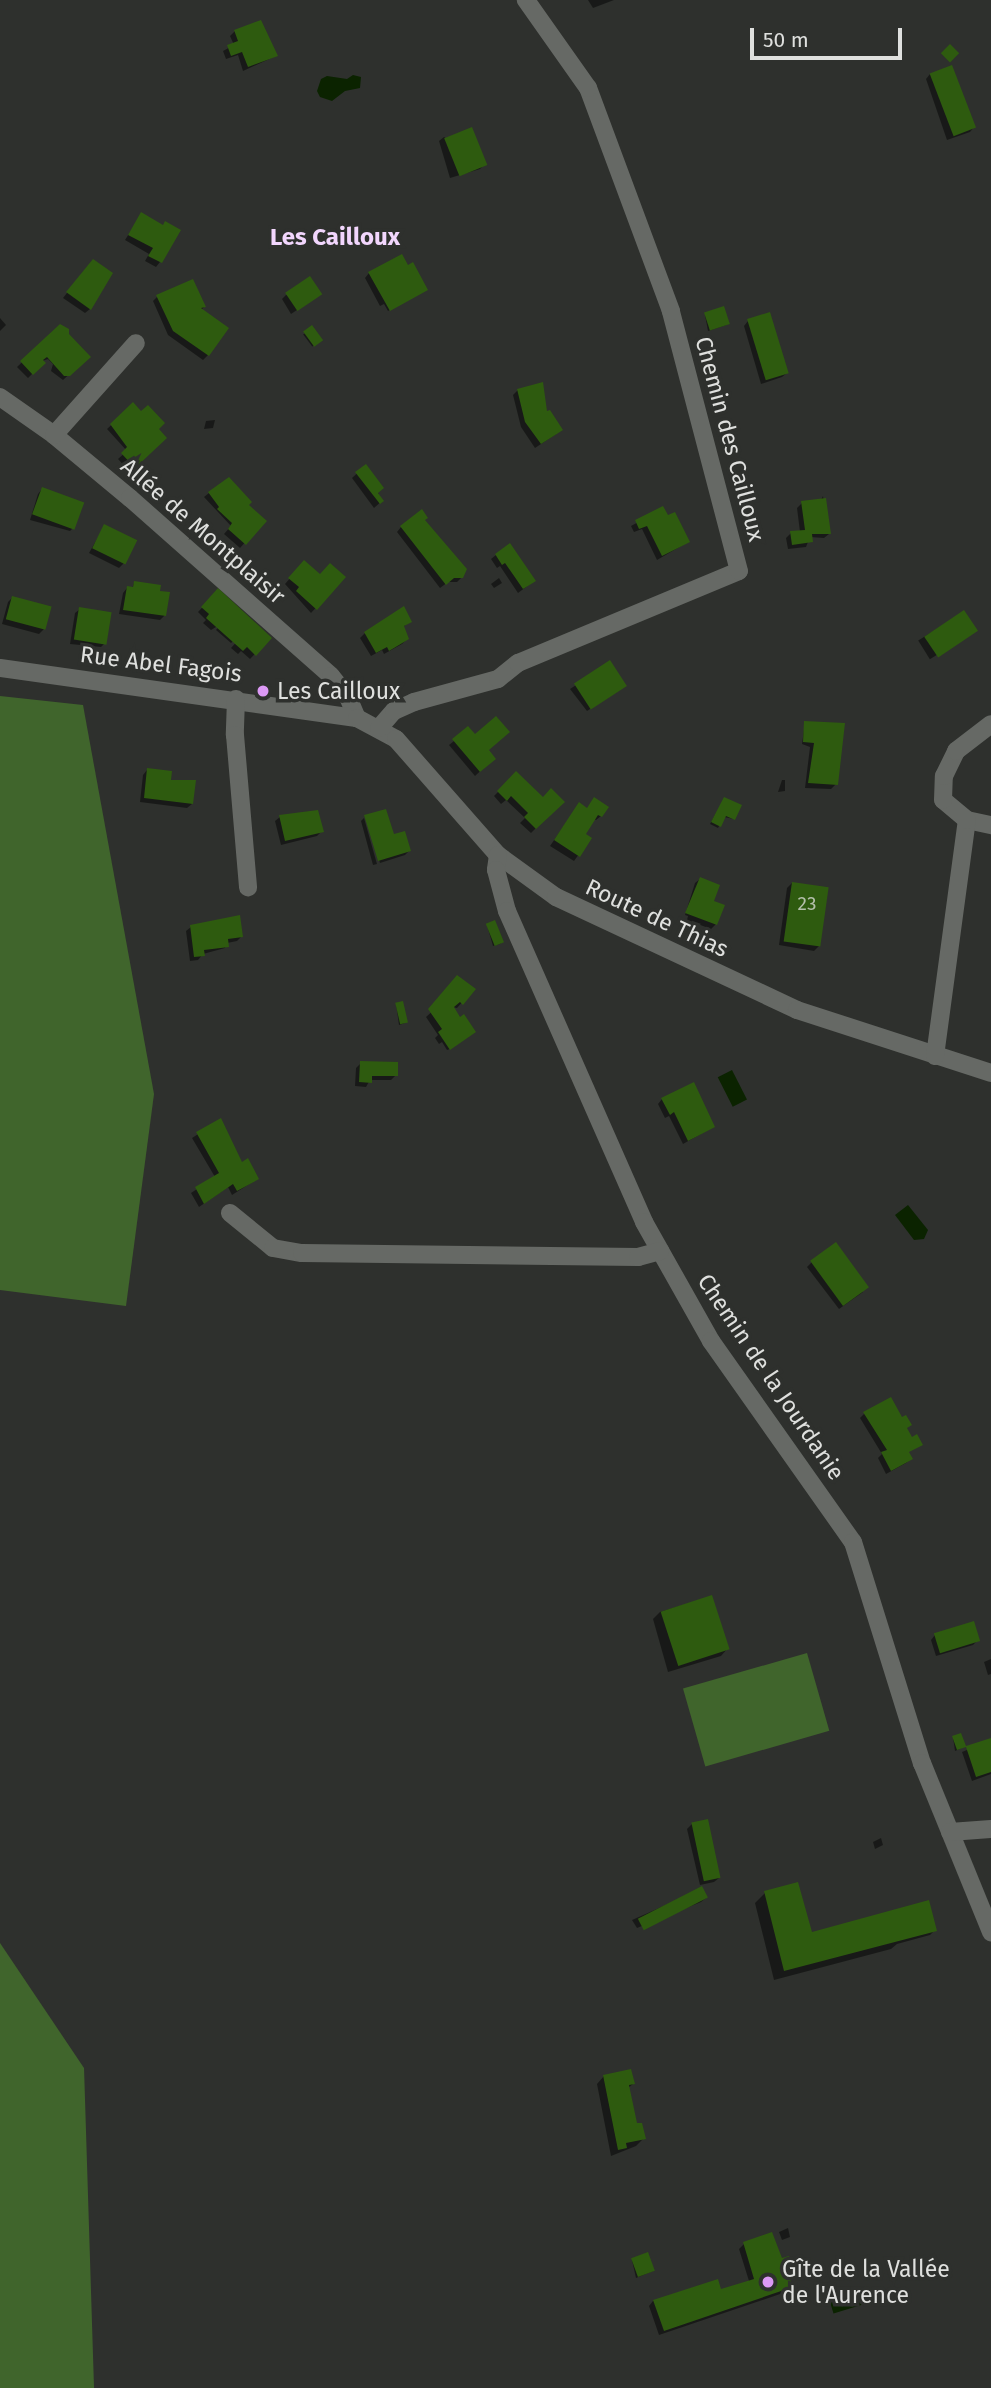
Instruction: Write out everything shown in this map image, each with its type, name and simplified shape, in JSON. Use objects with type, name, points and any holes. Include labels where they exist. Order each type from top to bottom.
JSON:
[{"type":"street","name":"Chemin des Cailloux","points":[[379,728],[394,711],[498,679],[518,663],[740,570],[671,311],[588,88],[526,0]]},
{"type":"street","points":[[54,435],[136,343]]},
{"type":"street","name":"Allée de Montplaisir","points":[[0,397],[54,435],[331,676],[348,697],[357,718]]},
{"type":"street","name":"Rue Abel Fagois","points":[[0,668],[357,718]]},
{"type":"street","points":[[236,699],[235,735],[248,887]]},
{"type":"street","name":"Route de Thias","points":[[357,718],[379,728],[405,748],[498,855],[556,897],[797,1010],[991,1073]]},
{"type":"street","points":[[991,724],[956,751],[944,776],[943,800],[967,820],[991,825]]},
{"type":"street","points":[[935,1056],[967,820]]},
{"type":"street","name":"Chemin de la Jourdanie","points":[[498,855],[496,870],[507,911],[644,1222],[711,1340],[853,1542],[922,1763],[991,1932]]},
{"type":"street","points":[[230,1213],[273,1248],[302,1253],[638,1257],[660,1251]]},
{"type":"street","points":[[950,1832],[991,1829]]},
{"type":"shaded area","points":[[353,75],[361,77],[360,88],[345,91],[332,101],[320,97],[317,91],[321,79],[327,76],[347,79]]},
{"type":"shaded area","points":[[0,696],[83,705],[154,1094],[126,1306],[0,1290]]},
{"type":"shaded area","points":[[732,1070],[747,1099],[733,1107],[718,1077]]},
{"type":"shaded area","points":[[908,1205],[928,1230],[924,1239],[914,1240],[895,1215]]},
{"type":"shaded area","points":[[807,1653],[829,1731],[705,1766],[683,1689]]},
{"type":"shaded area","points":[[0,1943],[84,2068],[94,2388],[0,2388]]},
{"type":"shaded area","points":[[862,2287],[867,2303],[833,2313],[829,2297]]},
{"type":"building","points":[[261,20],[278,56],[248,67],[242,52],[231,56],[227,45],[238,41],[234,30]]},
{"type":"building","points":[[950,44],[959,53],[950,62],[941,53]]},
{"type":"building","points":[[952,65],[976,128],[954,136],[930,74]]},
{"type":"building","points":[[472,127],[487,165],[460,176],[444,138]]},
{"type":"building","points":[[141,212],[163,225],[165,221],[181,230],[162,263],[148,256],[153,248],[128,235]]},
{"type":"building","points":[[402,254],[408,265],[413,262],[428,290],[390,311],[368,272]]},
{"type":"building","points":[[93,259],[113,273],[91,310],[66,292]]},
{"type":"building","points":[[310,276],[322,294],[297,311],[285,293]]},
{"type":"building","points":[[193,279],[206,307],[201,308],[229,328],[209,356],[173,331],[156,295]]},
{"type":"building","points":[[724,306],[730,324],[710,331],[704,312]]},
{"type":"building","points":[[770,312],[789,373],[766,380],[747,319]]},
{"type":"building","points":[[60,324],[69,329],[69,334],[91,357],[70,376],[64,376],[47,357],[43,360],[46,363],[33,375],[20,361]]},
{"type":"building","points":[[312,325],[323,340],[314,347],[303,331]]},
{"type":"building","points":[[543,382],[547,411],[550,410],[563,430],[541,444],[525,422],[517,389]]},
{"type":"building","points":[[133,402],[141,411],[148,405],[165,423],[159,429],[167,438],[135,468],[121,453],[127,447],[110,424]]},
{"type":"building","points":[[366,464],[384,488],[378,493],[384,501],[380,504],[355,472]]},
{"type":"building","points":[[229,477],[252,502],[249,505],[267,521],[246,545],[228,529],[232,523],[217,509],[219,507],[208,492]]},
{"type":"building","points":[[42,487],[84,502],[74,530],[32,514]]},
{"type":"building","points":[[826,498],[831,534],[812,534],[813,542],[792,545],[790,531],[805,530],[801,501]]},
{"type":"building","points":[[663,506],[668,515],[675,512],[690,542],[662,556],[647,526],[639,529],[635,520]]},
{"type":"building","points":[[422,509],[428,518],[425,520],[467,569],[463,578],[454,578],[446,585],[400,526]]},
{"type":"building","points":[[104,524],[137,540],[125,564],[92,548]]},
{"type":"building","points":[[510,543],[536,581],[523,589],[505,563],[502,565],[495,554]]},
{"type":"building","points":[[304,560],[320,574],[330,563],[346,577],[317,610],[296,591],[299,587],[288,578]]},
{"type":"building","points":[[134,581],[161,585],[160,591],[170,592],[166,616],[123,610],[127,586],[133,587]]},
{"type":"building","points":[[218,588],[272,638],[256,656],[247,647],[243,651],[206,618],[209,614],[201,607]]},
{"type":"building","points":[[12,596],[52,607],[45,630],[6,619]]},
{"type":"building","points":[[404,606],[412,622],[404,626],[409,639],[389,651],[387,647],[376,653],[364,632]]},
{"type":"building","points":[[79,607],[112,612],[106,645],[74,640]]},
{"type":"building","points":[[964,610],[978,631],[938,658],[924,637]]},
{"type":"building","points":[[610,660],[627,686],[591,709],[574,683]]},
{"type":"building","points":[[496,716],[510,732],[489,750],[496,759],[480,772],[452,739],[468,726],[475,734]]},
{"type":"building","points":[[804,721],[845,723],[838,785],[808,783],[814,743],[803,742]]},
{"type":"building","points":[[147,768],[172,771],[171,780],[196,780],[193,804],[144,798]]},
{"type":"building","points":[[516,771],[543,797],[551,788],[565,802],[536,829],[524,817],[528,813],[511,796],[507,801],[497,791]]},
{"type":"building","points":[[594,797],[609,807],[602,817],[598,815],[586,834],[592,838],[580,857],[554,840],[579,802],[587,808]]},
{"type":"building","points":[[724,797],[742,805],[735,820],[726,816],[721,827],[711,822]]},
{"type":"building","points":[[386,809],[394,834],[405,831],[411,851],[378,861],[364,815]]},
{"type":"building","points":[[318,810],[324,832],[285,841],[279,815]]},
{"type":"building","points":[[700,877],[720,885],[714,901],[725,905],[717,925],[685,913]]},
{"type":"building","points":[[792,882],[829,887],[820,947],[784,941]]},
{"type":"building","points":[[240,915],[243,937],[228,939],[229,947],[204,950],[205,956],[194,957],[190,925]]},
{"type":"building","points":[[495,920],[504,942],[495,946],[486,924]]},
{"type":"building","points":[[457,975],[476,989],[463,1005],[460,1002],[454,1007],[460,1017],[464,1014],[476,1032],[450,1050],[438,1032],[442,1029],[428,1009]]},
{"type":"building","points":[[403,1001],[408,1022],[400,1024],[395,1003]]},
{"type":"building","points":[[360,1061],[398,1062],[398,1076],[372,1076],[372,1083],[359,1082]]},
{"type":"building","points":[[694,1082],[715,1127],[688,1141],[674,1112],[670,1115],[661,1098]]},
{"type":"building","points":[[221,1118],[242,1162],[248,1158],[259,1179],[237,1191],[233,1184],[204,1204],[195,1187],[219,1173],[196,1132]]},
{"type":"building","points":[[836,1242],[869,1287],[843,1306],[810,1261]]},
{"type":"building","points":[[891,1397],[902,1417],[906,1415],[912,1425],[907,1428],[912,1437],[917,1434],[923,1445],[909,1452],[913,1459],[891,1471],[881,1452],[887,1450],[863,1412]]},
{"type":"building","points":[[712,1595],[730,1649],[678,1666],[661,1612]]},
{"type":"building","points":[[974,1621],[980,1641],[940,1653],[934,1633]]},
{"type":"building","points":[[961,1733],[966,1746],[991,1738],[991,1772],[976,1777],[966,1747],[957,1750],[952,1736]]},
{"type":"building","points":[[708,1819],[720,1878],[704,1881],[691,1823]]},
{"type":"building","points":[[798,1882],[812,1932],[929,1900],[937,1931],[784,1971],[764,1891]]},
{"type":"building","points":[[702,1886],[708,1898],[644,1930],[638,1919]]},
{"type":"building","points":[[631,2069],[635,2084],[629,2085],[637,2123],[642,2123],[646,2139],[626,2143],[627,2148],[618,2150],[603,2075]]},
{"type":"building","name":"Gîte de la Vallée de l'Aurence","points":[[772,2232],[782,2258],[789,2256],[796,2273],[789,2276],[793,2287],[664,2331],[653,2300],[718,2279],[721,2289],[754,2279],[743,2242]]},
{"type":"building","points":[[648,2252],[655,2271],[638,2277],[631,2258]]},
{"type":"place","name":"Les Cailloux","points":[[263,691]]},
{"type":"place","name":"Gîte de la Vallée de l'Aurence","points":[[768,2282]]},
{"type":"district","name":"Les Cailloux","points":[[335,238]]}]
